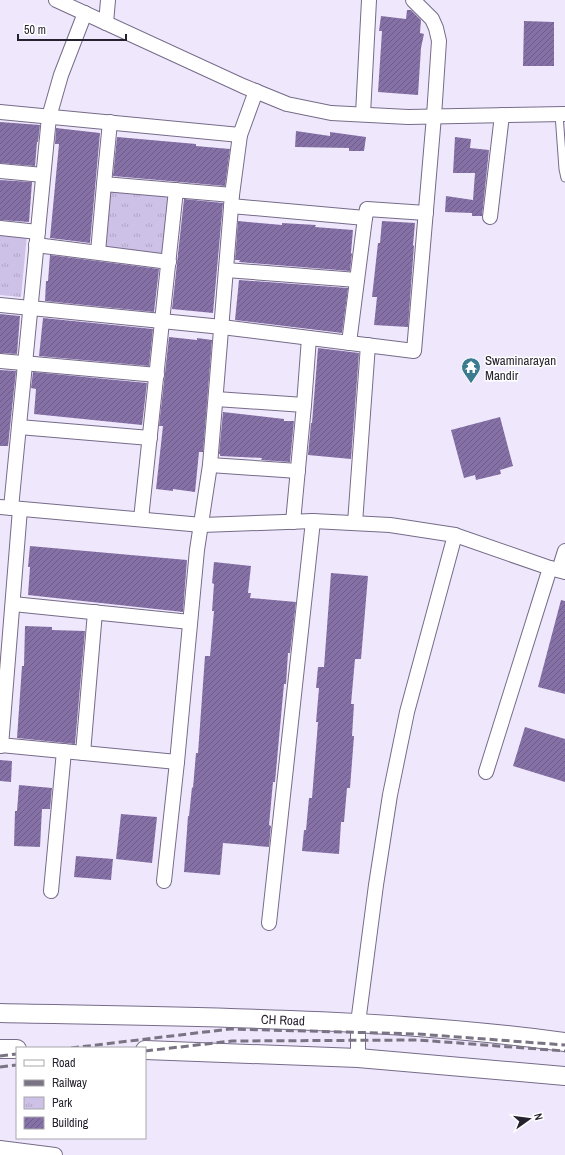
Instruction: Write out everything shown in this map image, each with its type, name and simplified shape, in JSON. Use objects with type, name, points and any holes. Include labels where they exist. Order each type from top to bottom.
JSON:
[{"type":"street","points":[[56,0],[287,104],[331,113],[408,117],[562,114]]},
{"type":"street","points":[[106,23],[108,0]]},
{"type":"street","points":[[362,114],[369,0]]},
{"type":"street","points":[[0,305],[222,327],[414,351],[439,41],[432,19],[413,0]]},
{"type":"street","points":[[84,13],[61,75],[49,117],[10,508],[12,604],[4,651],[1,745],[177,762]]},
{"type":"street","points":[[164,881],[197,550],[210,465],[232,200],[240,135],[256,91]]},
{"type":"street","points":[[0,112],[240,135]]},
{"type":"street","points":[[490,217],[502,115]]},
{"type":"street","points":[[98,252],[110,122]]},
{"type":"street","points":[[0,171],[43,175]]},
{"type":"street","points":[[104,184],[176,190],[232,200],[365,218]]},
{"type":"street","points":[[141,519],[176,190]]},
{"type":"street","points":[[349,343],[367,209],[426,213]]},
{"type":"street","points":[[0,228],[98,252],[169,262]]},
{"type":"street","points":[[226,270],[357,280]]},
{"type":"street","points":[[293,522],[309,338]]},
{"type":"street","points":[[354,523],[368,345]]},
{"type":"street","points":[[0,361],[157,374]]},
{"type":"street","points":[[216,399],[304,406]]},
{"type":"street","points":[[19,427],[150,438]]},
{"type":"street","points":[[210,465],[298,471]]},
{"type":"street","points":[[10,508],[202,524],[313,521],[390,524],[455,535],[558,570]]},
{"type":"street","points":[[269,923],[313,521]]},
{"type":"street","points":[[358,1058],[358,1023],[376,885],[390,795],[408,712],[455,535]]},
{"type":"street","points":[[486,772],[565,551]]},
{"type":"street","points":[[12,604],[190,622]]},
{"type":"street","points":[[83,753],[95,612]]},
{"type":"street","points":[[50,891],[64,751]]},
{"type":"street","name":"CH Road","points":[[0,1013],[358,1023],[517,1036],[565,1042]]},
{"type":"street","points":[[0,1049],[16,1049]]},
{"type":"street","points":[[146,1050],[358,1058],[565,1076]]},
{"type":"street","points":[[6,1151],[55,1155]]},
{"type":"lane","points":[[562,114],[563,169],[565,178]]},
{"type":"green space","points":[[110,190],[169,197],[162,256],[103,249]]},
{"type":"green space","points":[[0,232],[27,235],[21,297],[0,295]]},
{"type":"building","points":[[407,10],[411,10],[421,20],[420,33],[424,34],[421,48],[418,95],[378,92],[382,31],[379,31],[381,16],[406,19]]},
{"type":"building","points":[[524,21],[554,22],[554,66],[523,66]]},
{"type":"building","points":[[0,122],[40,125],[35,166],[0,163]]},
{"type":"building","points":[[56,128],[100,133],[90,243],[50,238],[59,144],[55,144]]},
{"type":"building","points":[[296,131],[330,136],[330,132],[366,137],[364,151],[349,151],[349,148],[295,147]]},
{"type":"building","points":[[117,137],[196,144],[196,146],[230,149],[225,186],[113,176]]},
{"type":"building","points":[[455,137],[471,139],[470,148],[489,150],[482,216],[472,216],[472,213],[445,212],[446,196],[473,200],[475,173],[453,173]]},
{"type":"building","points":[[0,180],[32,182],[29,222],[0,220]]},
{"type":"building","points":[[184,199],[223,203],[213,313],[172,309]]},
{"type":"building","points":[[238,221],[282,225],[282,223],[316,225],[315,227],[353,230],[350,271],[239,262],[240,260],[235,260]]},
{"type":"building","points":[[382,221],[415,223],[408,327],[374,325],[377,297],[372,297]]},
{"type":"building","points":[[50,255],[159,269],[154,312],[45,301]]},
{"type":"building","points":[[239,280],[348,288],[342,333],[235,320]]},
{"type":"building","points":[[0,314],[20,316],[17,354],[0,353]]},
{"type":"building","points":[[43,318],[153,329],[149,366],[39,356]]},
{"type":"building","points":[[169,337],[212,340],[203,452],[199,452],[195,492],[173,489],[173,491],[156,489],[163,426],[159,426]]},
{"type":"building","points":[[318,348],[359,353],[351,459],[308,455]]},
{"type":"building","points":[[0,370],[16,371],[8,446],[0,446]]},
{"type":"building","points":[[33,372],[147,383],[142,425],[34,414],[36,389],[31,388]]},
{"type":"building","points":[[223,412],[284,419],[284,421],[294,421],[290,462],[261,460],[262,458],[220,456]]},
{"type":"building","points":[[500,417],[513,466],[500,470],[501,474],[476,480],[475,475],[464,478],[451,430]]},
{"type":"building","points":[[30,546],[187,560],[183,612],[28,595]]},
{"type":"building","points":[[214,562],[251,566],[248,593],[251,593],[250,598],[296,602],[290,653],[288,653],[286,684],[284,684],[275,782],[273,782],[269,825],[271,826],[269,847],[223,843],[220,875],[184,872],[188,816],[192,787],[193,788],[196,753],[198,753],[205,656],[210,656],[214,611],[212,611]]},
{"type":"building","points":[[331,573],[368,576],[361,659],[355,659],[351,704],[354,704],[352,736],[354,736],[350,788],[347,788],[344,822],[341,822],[339,854],[302,851],[304,830],[306,830],[309,798],[312,798],[318,722],[316,722],[319,688],[316,688],[318,667],[324,667]]},
{"type":"building","points":[[561,600],[565,601],[565,694],[538,687]]},
{"type":"building","points":[[25,626],[52,627],[52,630],[85,631],[75,744],[17,738],[22,666],[24,666]]},
{"type":"building","points":[[525,727],[565,739],[565,782],[513,766]]},
{"type":"building","points":[[0,760],[12,761],[11,782],[0,781]]},
{"type":"building","points":[[19,785],[52,788],[50,809],[42,809],[40,847],[14,846],[15,811],[17,811]]},
{"type":"building","points":[[121,814],[157,817],[152,863],[116,859]]},
{"type":"building","points":[[76,856],[113,859],[111,880],[74,877]]},
{"type":"railway","points":[[79,1047],[230,1029],[418,1034],[565,1045]]},
{"type":"railway","points":[[146,1051],[232,1041],[418,1040],[565,1051]]},
{"type":"railway","points":[[0,1056],[16,1054]]},
{"type":"railway","points":[[0,1067],[16,1065]]},
{"type":"place","name":"Swaminarayan Mandir","points":[[471,384]]}]
